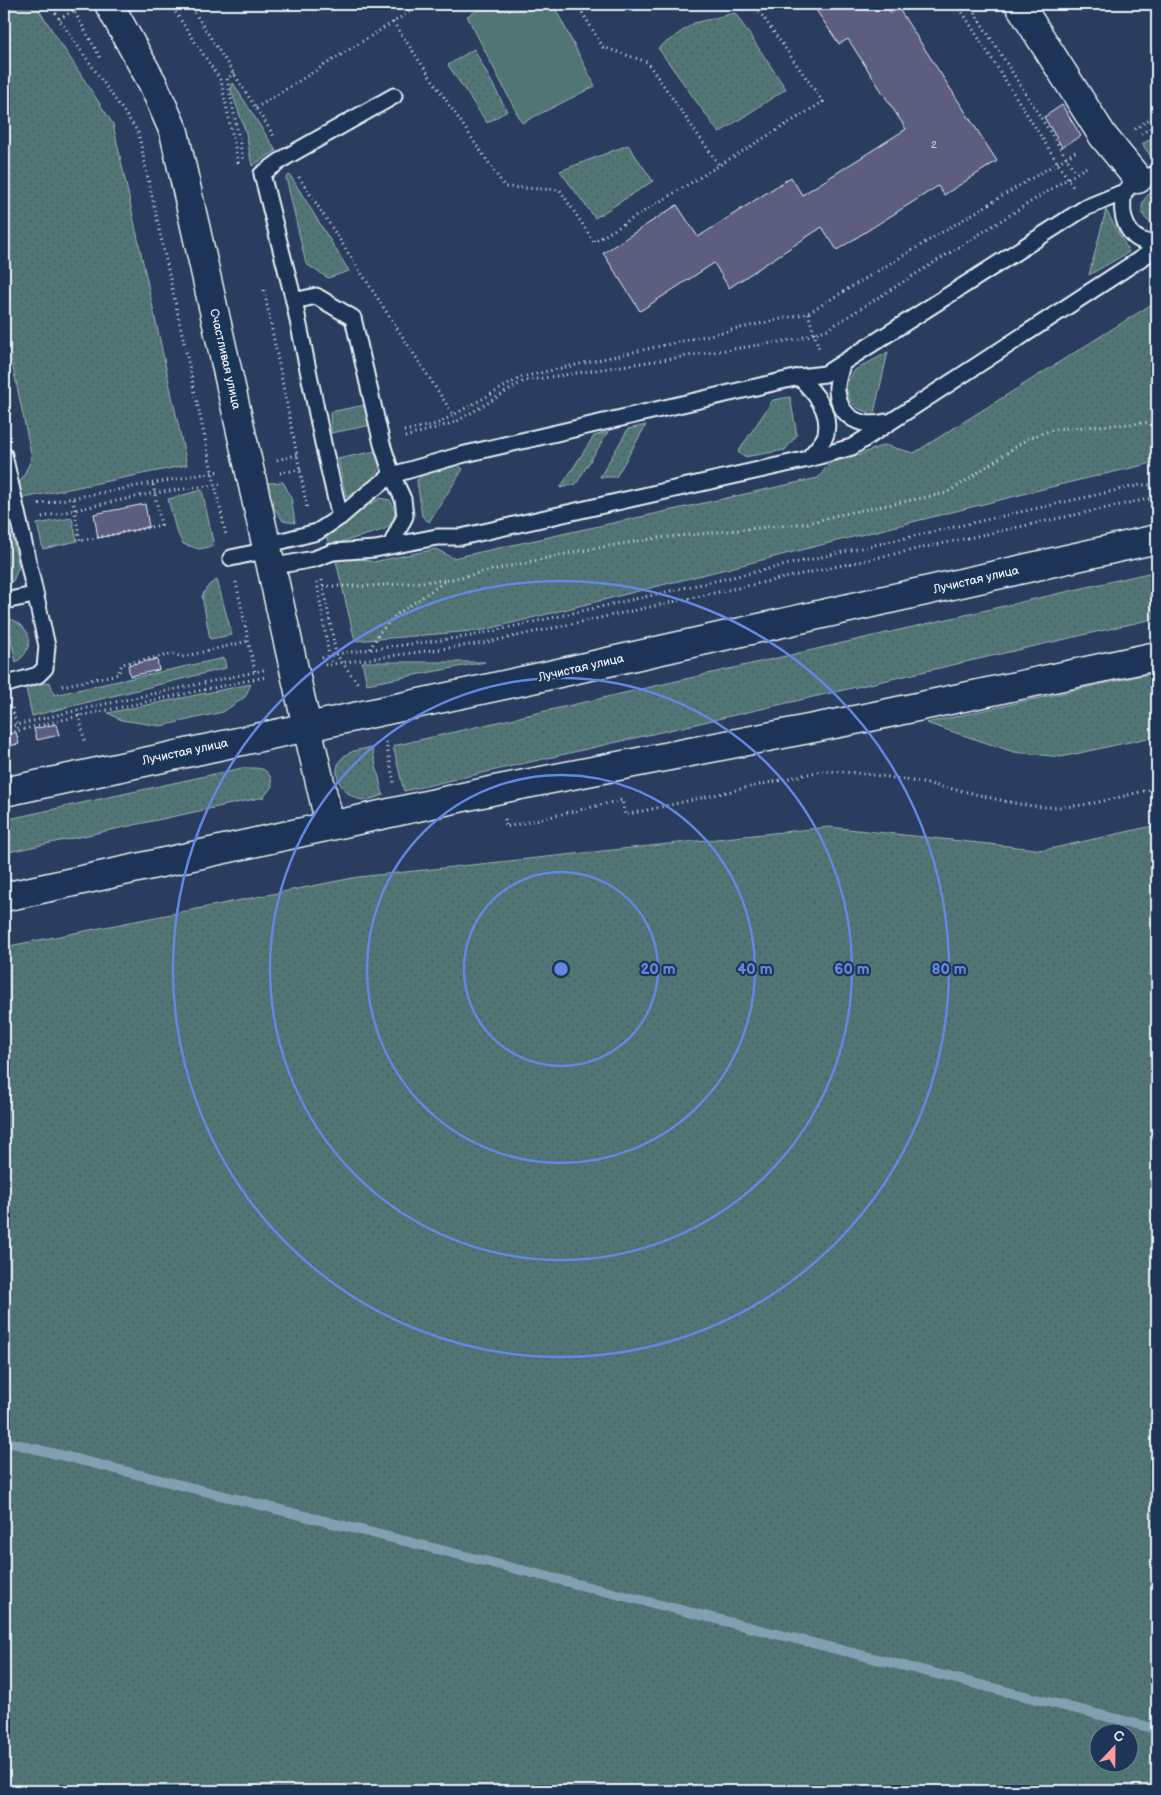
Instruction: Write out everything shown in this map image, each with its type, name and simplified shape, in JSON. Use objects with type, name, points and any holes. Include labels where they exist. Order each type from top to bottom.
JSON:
[{"type":"main road","name":"Счастливая улица","points":[[109,4],[153,84],[174,132],[306,728],[330,825]]},
{"type":"main road","points":[[1019,4],[1108,143],[1140,182]]},
{"type":"main road","name":"Лучистая улица","points":[[4,792],[541,677],[1157,539]]},
{"type":"main road","points":[[4,897],[399,810],[870,717],[1157,656]]},
{"type":"lane","points":[[340,517],[294,301],[262,174],[286,157],[394,96]]},
{"type":"lane","points":[[268,554],[311,535],[340,517],[392,475],[461,455],[799,377],[825,374],[1085,208],[1140,182]]},
{"type":"lane","points":[[1140,182],[1121,206],[1124,220],[1134,236],[1150,243],[1157,243]]},
{"type":"lane","points":[[231,558],[268,554],[314,560],[333,552],[375,549],[437,536],[461,537],[808,459],[852,447],[1157,248]]},
{"type":"lane","points":[[294,301],[316,296],[353,318],[382,440],[392,475],[403,499],[405,516],[391,545]]},
{"type":"lane","points":[[842,364],[837,382],[837,392],[840,404],[849,415],[857,422],[873,426],[893,421]]},
{"type":"lane","points":[[799,377],[817,394],[826,415],[826,435],[808,459]]},
{"type":"lane","points":[[4,455],[47,646],[45,668],[38,675],[4,685]]},
{"type":"lane","points":[[4,601],[34,595]]},
{"type":"path","points":[[51,4],[59,19],[138,132],[255,672]]},
{"type":"path","points":[[70,4],[103,62]]},
{"type":"path","points":[[59,19],[86,4]]},
{"type":"path","points":[[170,4],[221,81],[239,168]]},
{"type":"path","points":[[189,4],[454,416]]},
{"type":"path","points":[[256,108],[422,4]]},
{"type":"path","points":[[577,4],[603,47],[647,62],[719,165]]},
{"type":"path","points":[[392,22],[505,187],[560,190],[594,242],[823,102],[754,4]]},
{"type":"path","points":[[957,4],[1058,162],[1085,208]]},
{"type":"path","points":[[969,4],[1076,173]]},
{"type":"path","points":[[1151,118],[1157,118]]},
{"type":"path","points":[[382,440],[438,424],[522,376],[808,313],[1058,162],[1157,124]]},
{"type":"path","points":[[382,440],[456,422],[524,381],[798,339],[828,329],[1076,173],[1108,143]]},
{"type":"path","points":[[262,283],[300,470],[311,535]]},
{"type":"path","points":[[324,586],[371,586],[447,580],[580,551],[656,538],[809,523],[838,515],[946,493],[1029,438],[1055,429],[1157,422]]},
{"type":"path","points":[[250,472],[297,455],[326,454]]},
{"type":"path","points":[[15,508],[74,499],[219,471],[300,470],[326,454]]},
{"type":"path","points":[[217,462],[225,493]]},
{"type":"path","points":[[74,499],[80,541],[161,524],[153,484]]},
{"type":"path","points":[[19,523],[154,493],[222,484]]},
{"type":"path","points":[[4,734],[79,716],[264,677],[329,656],[471,636],[1140,484],[1157,485]]},
{"type":"path","points":[[4,728],[255,672],[332,664],[484,643],[1157,498]]},
{"type":"path","points":[[314,560],[329,656],[332,664]]},
{"type":"path","points":[[369,650],[380,632],[396,615],[447,580]]},
{"type":"path","points":[[45,668],[59,686],[118,674],[122,664],[173,654],[182,657],[248,642]]},
{"type":"path","points":[[261,661],[264,677]]},
{"type":"path","points":[[78,710],[86,742]]},
{"type":"path","points":[[377,712],[388,749],[399,810]]},
{"type":"path","points":[[504,812],[506,827],[622,800],[625,815],[821,771],[851,771],[890,777],[1027,806],[1057,808],[1097,802],[1157,788]]},
{"type":"green space","points":[[4,4],[35,4],[113,124],[187,465],[24,498],[18,487],[32,458],[4,325]]},
{"type":"green space","points":[[491,4],[553,4],[595,86],[522,123],[467,16]]},
{"type":"green space","points":[[735,13],[786,89],[719,133],[658,48],[694,23]]},
{"type":"green space","points":[[474,49],[507,111],[487,123],[448,65]]},
{"type":"green space","points":[[233,83],[276,151],[252,166],[246,133],[231,90]]},
{"type":"green space","points":[[1157,135],[1157,163],[1142,144]]},
{"type":"green space","points":[[628,145],[653,181],[595,218],[560,171]]},
{"type":"green space","points":[[290,175],[349,271],[328,278],[306,264],[286,177]]},
{"type":"green space","points":[[1157,190],[1157,226],[1146,219],[1142,208],[1146,197]]},
{"type":"green space","points":[[1106,210],[1129,252],[1089,275]]},
{"type":"green space","points":[[1157,301],[1157,462],[484,630],[355,641],[336,561],[353,556],[373,562],[436,549],[453,558],[818,478],[831,462],[854,457],[884,445],[914,453]]},
{"type":"green space","points":[[888,352],[874,413],[857,408],[851,401],[845,385],[855,370]]},
{"type":"green space","points":[[790,397],[797,435],[785,450],[744,457],[738,452],[773,400]]},
{"type":"green space","points":[[370,404],[376,424],[331,433],[330,412]]},
{"type":"green space","points":[[646,425],[616,477],[600,477],[628,429]]},
{"type":"green space","points":[[608,432],[576,484],[560,488],[594,436]]},
{"type":"green space","points":[[380,450],[381,461],[376,473],[362,488],[346,497],[338,459]]},
{"type":"green space","points":[[458,464],[463,469],[429,522],[422,516],[417,480],[425,473]]},
{"type":"green space","points":[[283,482],[291,497],[295,523],[283,521],[272,505],[268,483]]},
{"type":"green space","points":[[202,490],[214,546],[199,549],[183,544],[176,530],[168,499]]},
{"type":"green space","points":[[380,498],[390,500],[393,505],[395,517],[388,527],[328,546],[327,537],[361,510]]},
{"type":"green space","points":[[72,518],[77,541],[43,549],[37,524]]},
{"type":"green space","points":[[11,534],[19,566],[13,581],[4,586],[4,537]]},
{"type":"green space","points":[[1157,571],[1157,618],[404,791],[393,746]]},
{"type":"green space","points":[[217,580],[232,635],[210,639],[202,596],[209,585]]},
{"type":"green space","points":[[6,618],[16,621],[23,627],[29,637],[28,648],[25,654],[16,662]]},
{"type":"green space","points":[[224,658],[226,668],[32,716],[26,688],[50,682],[54,695]]},
{"type":"green space","points":[[362,662],[485,662],[367,684]]},
{"type":"green space","points":[[1157,672],[1157,736],[1061,757],[1014,752],[926,723]]},
{"type":"green space","points":[[251,684],[245,697],[223,712],[161,726],[121,720],[108,713]]},
{"type":"green space","points":[[372,748],[383,795],[366,800],[357,799],[350,795],[340,784],[337,770],[339,763],[349,753]]},
{"type":"green space","points":[[242,768],[259,768],[267,772],[272,786],[264,797],[4,853],[4,820]]},
{"type":"green space","points":[[1157,825],[1157,1791],[4,1791],[4,947],[358,877],[829,827],[1045,850]]},
{"type":"building","points":[[812,4],[885,4],[891,13],[899,9],[997,161],[944,195],[938,186],[837,250],[822,227],[729,288],[714,263],[640,311],[603,253],[677,205],[698,237],[791,177],[802,195],[906,129],[848,39],[839,44]]},
{"type":"building","points":[[1062,105],[1081,136],[1062,147],[1044,117]]},
{"type":"building","points":[[145,504],[149,527],[98,538],[94,514]]},
{"type":"building","points":[[157,659],[159,670],[130,676],[128,665]]},
{"type":"building","points":[[56,724],[59,735],[37,740],[34,729]]},
{"type":"building","points":[[16,732],[19,744],[4,747],[4,736]]},
{"type":"waterway","points":[[4,1441],[1157,1729]]}]
